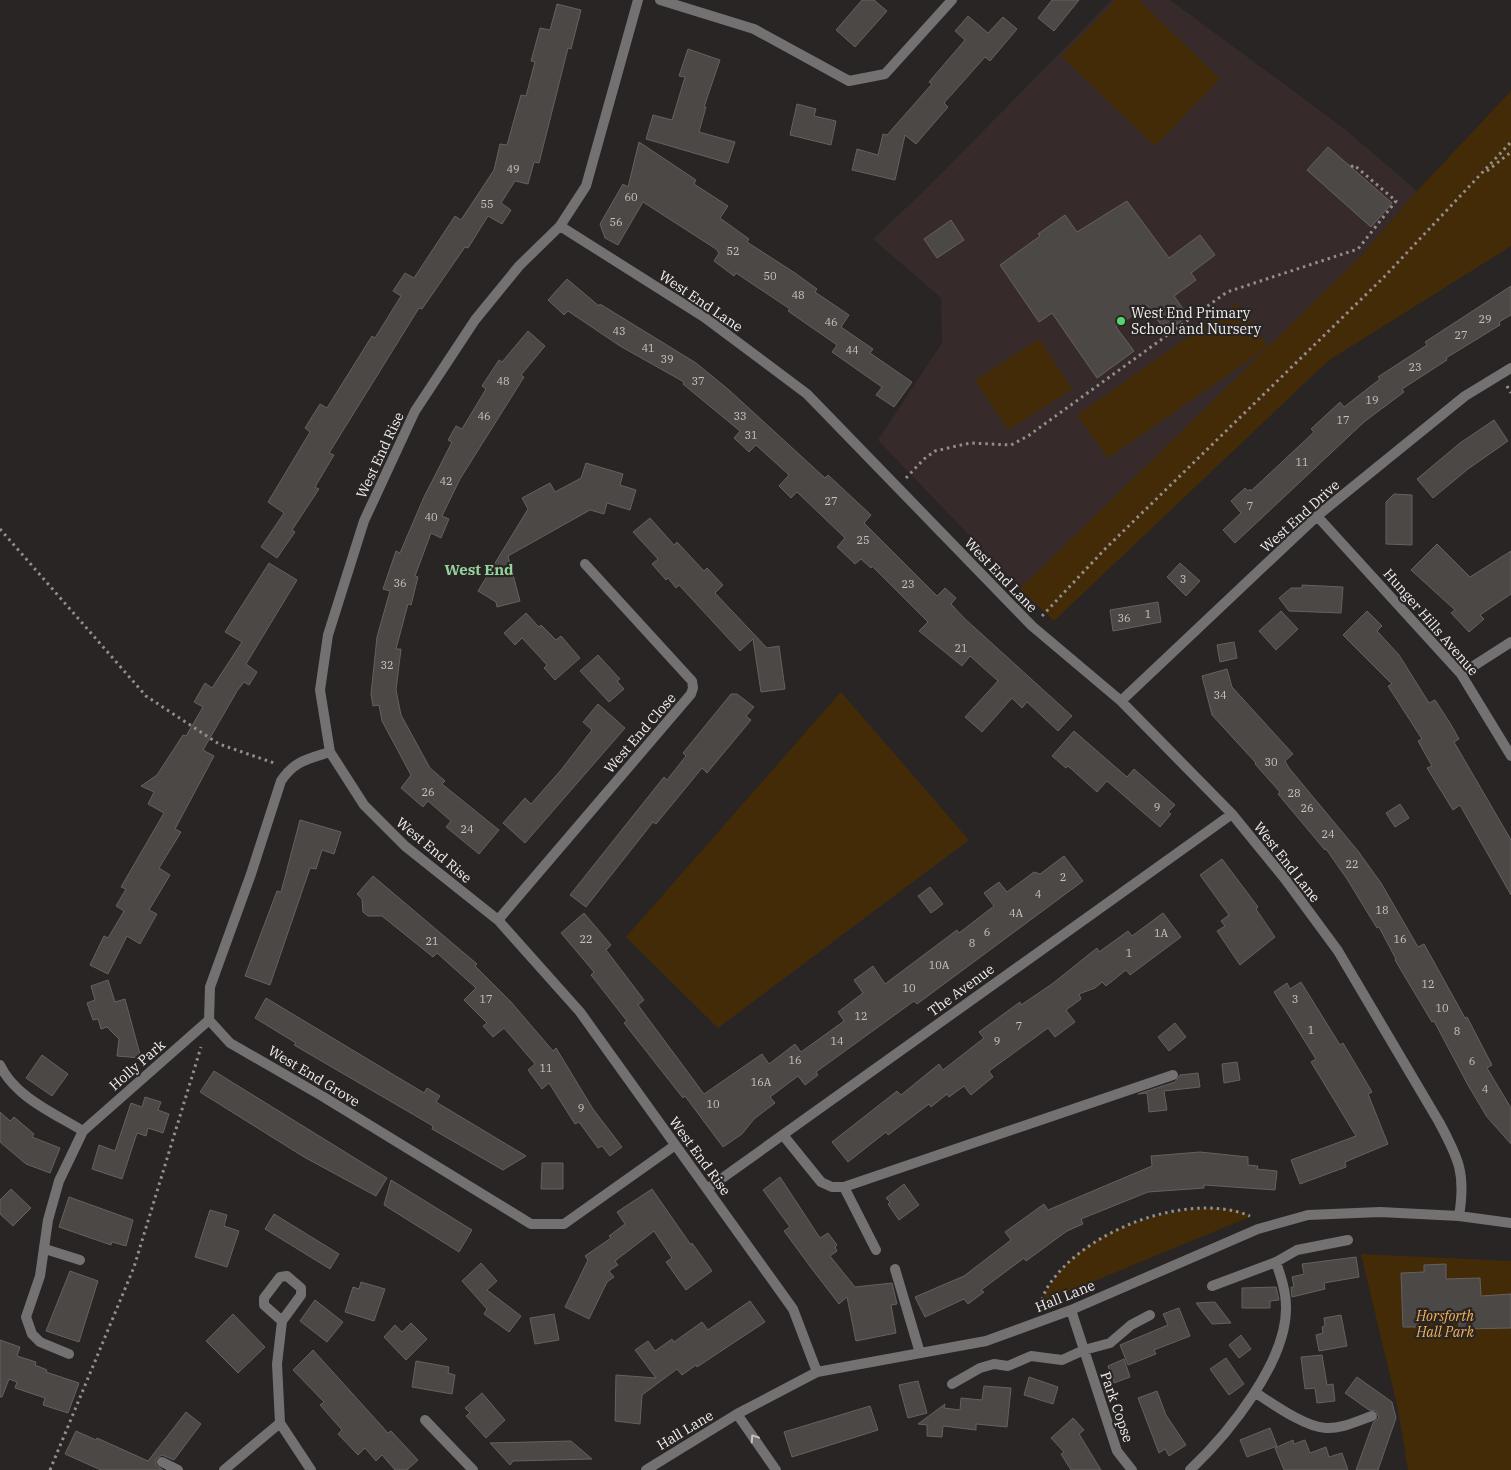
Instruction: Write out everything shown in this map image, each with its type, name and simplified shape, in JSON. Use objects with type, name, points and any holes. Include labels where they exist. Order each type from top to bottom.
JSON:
[{"type":"street","points":[[560,226],[586,186],[638,0]]},
{"type":"street","points":[[660,0],[754,29],[849,81],[885,74],[952,0]]},
{"type":"street","name":"West End Lane","points":[[560,226],[704,317],[807,394],[1032,626],[1121,701],[1232,814],[1285,879],[1338,951],[1454,1149],[1462,1176],[1463,1192],[1459,1216]]},
{"type":"street","name":"West End Rise","points":[[560,226],[520,266],[475,320],[415,411],[364,521],[328,636],[320,690],[330,752],[364,805],[405,846],[498,920],[580,1012],[674,1146],[793,1309],[817,1372]]},
{"type":"street","name":"West End Drive","points":[[1121,701],[1317,516],[1465,396],[1511,368]]},
{"type":"street","name":"Hunger Hills Avenue","points":[[1317,516],[1461,674],[1511,756]]},
{"type":"street","name":"West End Close","points":[[498,920],[691,694],[693,688],[692,681],[585,564]]},
{"type":"street","points":[[1461,674],[1511,642]]},
{"type":"street","points":[[209,1020],[210,987],[251,874],[281,781],[296,763],[330,752]]},
{"type":"street","name":"The Avenue","points":[[707,1189],[1232,814]]},
{"type":"street","name":"Holly Park","points":[[69,1354],[40,1342],[27,1325],[26,1317],[40,1276],[48,1220],[58,1181],[83,1131],[209,1020]]},
{"type":"street","name":"West End Grove","points":[[209,1020],[230,1043],[531,1224],[564,1224],[674,1146]]},
{"type":"street","points":[[0,1065],[6,1077],[18,1090],[83,1131]]},
{"type":"street","points":[[783,1134],[821,1182],[832,1187],[844,1187],[1173,1075]]},
{"type":"street","points":[[844,1187],[876,1250]]},
{"type":"street","name":"Hall Lane","points":[[646,1470],[737,1414],[817,1372],[986,1341],[1070,1310],[1258,1229],[1275,1224],[1308,1215],[1380,1212],[1459,1216],[1511,1223]]},
{"type":"street","points":[[1212,1286],[1276,1262],[1297,1250],[1348,1240]]},
{"type":"street","points":[[45,1249],[80,1260]]},
{"type":"street","points":[[1190,1470],[1203,1458],[1256,1393],[1262,1382],[1284,1328],[1286,1307],[1283,1284],[1276,1262]]},
{"type":"street","points":[[895,1269],[920,1353]]},
{"type":"street","name":"Park Copse","points":[[1070,1310],[1117,1451],[1131,1470]]},
{"type":"street","points":[[952,1384],[980,1368],[994,1364],[1008,1366],[1031,1356],[1062,1360],[1084,1350],[1110,1343],[1131,1325],[1150,1315]]},
{"type":"street","points":[[282,1321],[277,1364],[280,1424],[311,1470]]},
{"type":"street","points":[[1256,1393],[1286,1412],[1325,1428],[1340,1427],[1372,1416]]},
{"type":"street","points":[[737,1414],[773,1466]]},
{"type":"street","points":[[425,1420],[472,1470]]},
{"type":"street","points":[[224,1470],[280,1424]]},
{"type":"street","points":[[162,1462],[178,1470]]},
{"type":"path","points":[[1032,626],[1105,549],[1384,277],[1511,142]]},
{"type":"path","points":[[1478,178],[1511,152]]},
{"type":"path","points":[[898,488],[924,459],[935,450],[970,442],[1011,445],[1028,436],[1227,292],[1358,250],[1396,201],[1354,164],[1351,167]]},
{"type":"path","points":[[0,530],[146,696],[219,744],[290,768]]},
{"type":"path","points":[[50,1470],[134,1267],[209,1020]]},
{"type":"path","points":[[1031,1325],[1047,1288],[1068,1264],[1086,1248],[1123,1227],[1172,1211],[1216,1208],[1235,1210],[1275,1224]]},
{"type":"shaded area","name":"West End Primary School and Nursery","points":[[1112,0],[1170,0],[1342,127],[1417,191],[1359,258],[1037,606],[878,440],[942,343],[941,298],[873,239],[922,193]]},
{"type":"green space","points":[[1116,0],[1139,0],[1220,79],[1155,146],[1061,56]]},
{"type":"green space","points":[[1511,91],[1511,246],[1328,361],[1054,621],[1020,589],[1359,258],[1417,191]]},
{"type":"green space","points":[[1237,303],[1268,347],[1108,458],[1077,415]]},
{"type":"green space","points":[[1039,339],[1072,389],[1008,430],[975,380]]},
{"type":"green space","points":[[841,692],[969,840],[718,1028],[626,937]]},
{"type":"green space","points":[[1216,1208],[1235,1210],[1252,1216],[1041,1303],[1054,1280],[1070,1260],[1091,1244],[1114,1231],[1139,1221],[1165,1214]]},
{"type":"green space","name":"Horsforth Hall Park","points":[[1361,1254],[1511,1261],[1511,1470],[1408,1470],[1398,1409]]},
{"type":"building","points":[[862,0],[874,0],[887,11],[855,47],[836,30]]},
{"type":"building","points":[[1052,0],[1079,0],[1054,31],[1038,18]]},
{"type":"building","points":[[557,4],[581,10],[571,49],[568,48],[539,163],[534,162],[528,184],[515,181],[501,203],[511,210],[502,224],[488,216],[468,248],[465,247],[422,309],[419,308],[329,453],[334,455],[315,487],[319,489],[292,530],[295,532],[277,558],[261,547],[284,513],[268,502],[310,432],[305,428],[320,404],[327,408],[372,336],[375,338],[401,296],[393,291],[405,273],[414,278],[455,216],[461,220],[494,170],[500,144],[507,145],[521,95],[526,96],[535,62],[531,61],[540,28],[550,30]]},
{"type":"building","points":[[968,16],[988,33],[1003,17],[1017,29],[990,61],[985,57],[944,103],[948,107],[916,144],[905,135],[895,180],[852,170],[857,149],[878,155],[883,134],[887,135],[932,84],[929,82],[965,40],[955,31]]},
{"type":"building","points":[[688,49],[720,60],[704,107],[706,107],[699,132],[735,142],[728,163],[646,139],[653,115],[672,120],[685,77],[679,76]]},
{"type":"building","points":[[797,104],[816,109],[814,116],[836,121],[831,145],[790,135]]},
{"type":"building","points":[[639,142],[696,180],[694,184],[728,206],[720,218],[749,239],[747,242],[795,273],[817,289],[815,292],[849,315],[841,327],[873,349],[870,353],[912,382],[894,407],[876,395],[882,387],[832,352],[837,345],[788,311],[790,309],[736,273],[734,276],[714,261],[719,253],[716,249],[643,202],[618,245],[605,238],[600,224],[623,184],[628,187]]},
{"type":"building","points":[[1328,147],[1392,203],[1371,227],[1307,170]]},
{"type":"building","points":[[1127,201],[1169,258],[1200,235],[1215,255],[1191,273],[1196,280],[1174,296],[1188,316],[1166,332],[1147,305],[1116,327],[1134,351],[1097,378],[1052,313],[1039,322],[1000,265],[1065,215],[1077,232]]},
{"type":"building","points":[[951,220],[964,240],[937,258],[924,239]]},
{"type":"building","points":[[567,279],[599,306],[600,304],[696,363],[729,390],[825,478],[828,475],[871,515],[864,523],[937,596],[945,588],[956,598],[951,604],[964,618],[1072,716],[1058,731],[1027,702],[1022,708],[1012,698],[982,732],[965,717],[998,681],[970,656],[962,666],[919,631],[928,622],[872,566],[871,568],[861,559],[855,564],[837,547],[845,538],[797,492],[791,498],[779,486],[789,475],[756,445],[749,452],[734,438],[740,431],[683,384],[684,382],[620,346],[568,311],[564,315],[548,300]]},
{"type":"building","points":[[1511,286],[1511,315],[1499,322],[1500,325],[1446,358],[1447,360],[1402,389],[1404,392],[1364,422],[1235,543],[1223,530],[1241,513],[1231,501],[1245,488],[1251,491],[1314,432],[1311,429],[1340,402],[1344,407],[1380,379],[1378,377],[1427,345],[1425,342]]},
{"type":"building","points":[[528,331],[545,346],[521,375],[524,377],[460,479],[442,516],[449,519],[441,538],[431,533],[415,576],[418,577],[411,605],[408,604],[396,649],[401,649],[396,690],[401,715],[430,768],[445,781],[442,784],[499,830],[479,854],[446,827],[451,821],[428,801],[423,807],[401,788],[411,775],[382,721],[379,705],[373,706],[371,694],[377,637],[390,591],[383,589],[396,551],[400,553],[424,497],[452,442],[448,440],[456,426],[462,429],[486,389],[482,386],[499,360],[502,362]]},
{"type":"building","points":[[1494,420],[1508,441],[1468,469],[1433,498],[1417,479],[1460,443]]},
{"type":"building","points":[[586,463],[623,474],[620,485],[636,490],[630,510],[607,503],[604,514],[590,510],[508,556],[520,601],[497,607],[496,602],[478,591],[528,509],[522,498],[550,483],[555,492],[581,478]]},
{"type":"building","points":[[1394,494],[1412,495],[1412,545],[1386,544],[1386,502]]},
{"type":"building","points":[[650,518],[674,545],[677,542],[704,571],[707,568],[723,585],[715,593],[767,648],[779,646],[785,689],[761,692],[753,639],[740,651],[679,585],[676,588],[652,564],[658,559],[633,532]]},
{"type":"building","points":[[1437,544],[1470,577],[1511,551],[1511,594],[1480,615],[1484,619],[1469,632],[1451,613],[1455,610],[1411,570]]},
{"type":"building","points":[[269,563],[297,580],[246,664],[257,672],[249,685],[244,682],[237,691],[203,750],[214,756],[175,829],[181,832],[159,868],[170,875],[149,910],[157,914],[140,944],[127,936],[108,974],[90,965],[104,936],[108,938],[124,911],[116,906],[126,889],[121,887],[164,813],[148,804],[154,792],[141,786],[157,775],[183,735],[186,736],[203,707],[194,702],[205,683],[212,688],[242,642],[225,632]]},
{"type":"building","points":[[1180,563],[1200,581],[1186,596],[1167,577]]},
{"type":"building","points":[[1302,585],[1343,587],[1341,613],[1289,611],[1279,598],[1291,588],[1302,588]]},
{"type":"building","points":[[1158,602],[1161,622],[1113,631],[1110,610]]},
{"type":"building","points":[[1281,611],[1298,629],[1276,650],[1259,631]]},
{"type":"building","points":[[1367,611],[1382,626],[1377,631],[1399,655],[1429,703],[1435,700],[1450,723],[1459,739],[1454,742],[1511,840],[1511,895],[1460,805],[1453,810],[1427,768],[1432,766],[1418,741],[1422,739],[1388,686],[1392,684],[1343,635]]},
{"type":"building","points":[[526,613],[539,627],[541,625],[556,640],[561,636],[580,658],[555,680],[544,668],[547,665],[522,638],[515,645],[504,633]]},
{"type":"building","points":[[1234,642],[1237,658],[1220,662],[1217,645]]},
{"type":"building","points":[[598,655],[620,679],[617,681],[624,689],[609,702],[580,671]]},
{"type":"building","points":[[1227,669],[1232,687],[1293,754],[1285,761],[1289,768],[1358,851],[1381,883],[1418,947],[1424,944],[1465,1018],[1467,1017],[1492,1065],[1487,1068],[1511,1108],[1511,1144],[1487,1117],[1434,1021],[1432,1022],[1395,960],[1379,927],[1377,928],[1347,879],[1326,849],[1278,794],[1280,792],[1212,715],[1202,676]]},
{"type":"building","points":[[731,694],[737,694],[754,707],[746,716],[751,720],[707,773],[702,768],[656,824],[653,822],[586,907],[570,895],[664,777],[667,780],[686,756],[683,753]]},
{"type":"building","points":[[598,704],[625,728],[525,843],[503,823],[525,798],[531,804],[561,770],[592,730],[583,722]]},
{"type":"building","points":[[1074,731],[1127,777],[1134,769],[1175,805],[1168,812],[1171,814],[1160,827],[1107,781],[1097,792],[1068,766],[1066,768],[1052,756]]},
{"type":"building","points":[[1400,804],[1409,818],[1395,827],[1386,813]]},
{"type":"building","points":[[300,820],[341,832],[334,854],[322,850],[316,869],[310,868],[270,985],[245,976],[277,891],[281,892]]},
{"type":"building","points":[[1064,856],[1083,881],[917,1004],[914,1001],[816,1072],[818,1075],[805,1085],[798,1076],[770,1097],[775,1103],[754,1119],[742,1134],[723,1147],[685,1096],[683,1098],[624,1023],[627,1021],[591,975],[594,972],[561,933],[584,913],[611,945],[606,950],[644,1000],[638,1005],[704,1094],[762,1054],[769,1064],[795,1044],[801,1052],[844,1021],[838,1012],[863,993],[854,980],[873,966],[885,984],[957,930],[959,933],[994,906],[984,893],[999,882],[1007,892],[1034,872],[1040,874]]},
{"type":"building","points":[[1222,859],[1258,907],[1256,909],[1275,937],[1240,965],[1217,931],[1225,926],[1221,921],[1229,915],[1200,875]]},
{"type":"building","points":[[373,876],[477,964],[475,966],[511,1002],[553,1051],[556,1048],[593,1109],[622,1147],[610,1156],[602,1146],[598,1148],[579,1122],[575,1124],[549,1083],[542,1089],[528,1070],[535,1064],[504,1028],[493,1037],[483,1026],[487,1023],[464,1000],[476,988],[437,953],[433,957],[382,916],[368,916],[363,912],[362,899],[357,894]]},
{"type":"building","points":[[930,887],[943,904],[931,913],[918,896]]},
{"type":"building","points":[[1163,913],[1181,937],[1130,975],[1126,970],[1106,986],[1102,982],[1095,988],[1079,994],[1081,999],[1066,1010],[1075,1022],[1055,1037],[1048,1028],[989,1071],[993,1077],[971,1095],[964,1086],[949,1097],[947,1094],[931,1107],[929,1104],[888,1135],[886,1132],[848,1162],[832,1142],[897,1091],[901,1095],[939,1064],[943,1070],[984,1038],[979,1032],[1020,1002],[1021,1005],[1052,984],[1097,948],[1099,952],[1128,931],[1132,936]]},
{"type":"building","points":[[108,980],[115,1002],[125,999],[141,1058],[117,1056],[119,1039],[107,1027],[101,1029],[98,1019],[93,1020],[87,1003],[95,1000],[91,986]]},
{"type":"building","points":[[1301,982],[1340,1045],[1343,1043],[1372,1092],[1368,1094],[1388,1144],[1345,1162],[1346,1167],[1300,1184],[1291,1160],[1356,1136],[1311,1062],[1316,1059],[1274,992],[1287,983],[1290,989]]},
{"type":"building","points":[[266,998],[424,1093],[427,1088],[440,1096],[436,1102],[526,1156],[503,1170],[432,1129],[433,1126],[294,1045],[296,1043],[255,1018]]},
{"type":"building","points":[[1175,1023],[1186,1037],[1169,1051],[1158,1037]]},
{"type":"building","points":[[42,1055],[68,1074],[52,1096],[26,1078]]},
{"type":"building","points":[[1237,1062],[1240,1080],[1224,1083],[1222,1064]]},
{"type":"building","points":[[214,1071],[387,1178],[376,1196],[304,1157],[200,1092]]},
{"type":"building","points":[[1198,1073],[1200,1087],[1164,1091],[1167,1110],[1149,1112],[1147,1093],[1138,1094],[1175,1082],[1180,1075]]},
{"type":"building","points":[[145,1097],[161,1102],[158,1110],[169,1114],[163,1133],[148,1128],[146,1136],[137,1133],[122,1179],[92,1169],[99,1145],[115,1151],[131,1103],[142,1107]]},
{"type":"building","points":[[0,1112],[10,1121],[14,1117],[34,1134],[32,1137],[60,1148],[50,1173],[26,1164],[0,1142]]},
{"type":"building","points":[[1200,1152],[1248,1157],[1248,1165],[1258,1166],[1257,1169],[1277,1171],[1275,1190],[1204,1185],[1204,1188],[1148,1192],[1081,1219],[1083,1224],[1067,1231],[1026,1261],[1024,1258],[981,1290],[984,1292],[968,1304],[964,1299],[925,1317],[915,1297],[964,1276],[1011,1240],[1005,1232],[1044,1204],[1048,1210],[1152,1166],[1151,1156]]},
{"type":"building","points":[[542,1163],[563,1163],[563,1189],[541,1189]]},
{"type":"building","points":[[780,1177],[820,1238],[828,1233],[837,1245],[835,1247],[837,1251],[830,1256],[855,1287],[892,1283],[897,1304],[891,1305],[896,1333],[856,1341],[847,1297],[839,1304],[784,1231],[790,1227],[763,1190]]},
{"type":"building","points":[[391,1180],[472,1230],[459,1252],[384,1205]]},
{"type":"building","points":[[904,1184],[919,1205],[899,1220],[886,1198]]},
{"type":"building","points":[[11,1189],[31,1208],[13,1226],[0,1214],[0,1200]]},
{"type":"building","points":[[652,1189],[691,1245],[692,1243],[712,1271],[686,1290],[666,1262],[672,1258],[654,1231],[615,1261],[618,1265],[609,1271],[614,1277],[607,1282],[589,1319],[565,1307],[588,1260],[585,1256],[611,1238],[609,1236],[625,1224],[617,1212]]},
{"type":"building","points":[[69,1197],[133,1220],[126,1246],[112,1242],[111,1245],[59,1227]]},
{"type":"building","points":[[210,1210],[227,1215],[224,1226],[239,1231],[227,1267],[195,1257]]},
{"type":"building","points":[[274,1214],[339,1254],[330,1269],[265,1229]]},
{"type":"building","points":[[1356,1257],[1359,1277],[1324,1283],[1325,1289],[1292,1297],[1291,1287],[1294,1287],[1292,1277],[1304,1274],[1302,1264]]},
{"type":"building","points":[[481,1263],[497,1281],[487,1290],[521,1316],[509,1332],[484,1314],[487,1309],[462,1281]]},
{"type":"building","points":[[1446,1264],[1446,1279],[1480,1278],[1481,1296],[1511,1294],[1511,1328],[1459,1329],[1459,1316],[1417,1317],[1418,1327],[1403,1327],[1401,1273],[1424,1272],[1424,1265]]},
{"type":"building","points":[[70,1271],[98,1281],[79,1342],[46,1331]]},
{"type":"building","points":[[361,1282],[385,1289],[374,1321],[345,1312],[353,1287],[359,1289]]},
{"type":"building","points":[[1276,1287],[1279,1300],[1270,1301],[1270,1308],[1242,1308],[1242,1288]]},
{"type":"building","points":[[315,1300],[343,1322],[327,1342],[300,1321]]},
{"type":"building","points":[[750,1301],[765,1322],[697,1367],[696,1365],[682,1375],[677,1369],[642,1395],[640,1424],[615,1421],[616,1375],[656,1378],[635,1350],[648,1341],[655,1351],[672,1339],[674,1342],[702,1322],[708,1330]]},
{"type":"building","points":[[1215,1302],[1231,1323],[1212,1324],[1196,1303]]},
{"type":"building","points":[[1179,1308],[1190,1336],[1154,1350],[1156,1354],[1128,1365],[1120,1345],[1168,1325],[1163,1314]]},
{"type":"building","points":[[233,1314],[265,1347],[238,1373],[206,1341]]},
{"type":"building","points":[[554,1314],[559,1340],[535,1344],[530,1318]]},
{"type":"building","points":[[1341,1315],[1347,1346],[1319,1351],[1316,1335],[1323,1333],[1322,1327],[1325,1326],[1324,1318]]},
{"type":"building","points":[[411,1323],[427,1339],[406,1360],[384,1337],[395,1325],[402,1332]]},
{"type":"building","points":[[1241,1335],[1251,1349],[1239,1358],[1229,1345]]},
{"type":"building","points":[[0,1340],[20,1347],[17,1356],[36,1362],[35,1365],[47,1370],[46,1372],[79,1383],[68,1413],[43,1405],[45,1398],[15,1388],[17,1382],[9,1379],[2,1397],[0,1397]]},
{"type":"building","points":[[313,1350],[388,1433],[391,1431],[418,1460],[407,1470],[395,1470],[382,1455],[376,1461],[365,1448],[358,1455],[338,1434],[342,1430],[320,1405],[324,1402],[293,1370]]},
{"type":"building","points":[[1322,1355],[1327,1385],[1333,1384],[1335,1401],[1317,1403],[1315,1388],[1305,1389],[1301,1357]]},
{"type":"building","points":[[1226,1358],[1244,1384],[1229,1395],[1210,1369]]},
{"type":"building","points":[[1124,1359],[1130,1377],[1114,1383],[1108,1366]]},
{"type":"building","points":[[416,1361],[449,1367],[448,1373],[455,1375],[452,1394],[412,1387]]},
{"type":"building","points":[[1029,1377],[1058,1387],[1053,1404],[1024,1395]]},
{"type":"building","points":[[1357,1377],[1392,1402],[1396,1418],[1378,1470],[1356,1470],[1373,1423],[1379,1417],[1376,1411],[1369,1410],[1345,1393]]},
{"type":"building","points":[[918,1381],[927,1413],[908,1418],[899,1385]]},
{"type":"building","points":[[984,1386],[1011,1388],[1007,1427],[976,1424],[976,1430],[943,1426],[942,1437],[927,1436],[927,1425],[918,1424],[945,1404],[944,1408],[960,1410],[961,1398],[982,1400]]},
{"type":"building","points":[[1157,1391],[1166,1415],[1186,1445],[1169,1456],[1165,1449],[1159,1453],[1138,1398]]},
{"type":"building","points":[[482,1393],[505,1420],[486,1438],[466,1416],[470,1413],[465,1408]]},
{"type":"building","points":[[870,1406],[878,1430],[792,1457],[784,1432]]},
{"type":"building","points":[[186,1412],[201,1424],[174,1460],[162,1455],[156,1459],[156,1465],[163,1470],[101,1470],[65,1454],[76,1431],[96,1440],[97,1438],[148,1461]]},
{"type":"building","points":[[1073,1418],[1084,1430],[1079,1434],[1101,1470],[1071,1470],[1061,1454],[1064,1452],[1051,1438]]},
{"type":"building","points":[[1270,1428],[1277,1446],[1247,1457],[1240,1440]]},
{"type":"building","points":[[1293,1440],[1294,1444],[1305,1440],[1310,1453],[1326,1447],[1329,1457],[1342,1453],[1348,1470],[1284,1470],[1275,1448]]},
{"type":"building","points":[[571,1441],[592,1459],[513,1461],[510,1465],[490,1443]]},
{"type":"place","name":"West End Primary School and Nursery","points":[[1121,321]]},
{"type":"district","name":"West End","points":[[479,570]]}]
